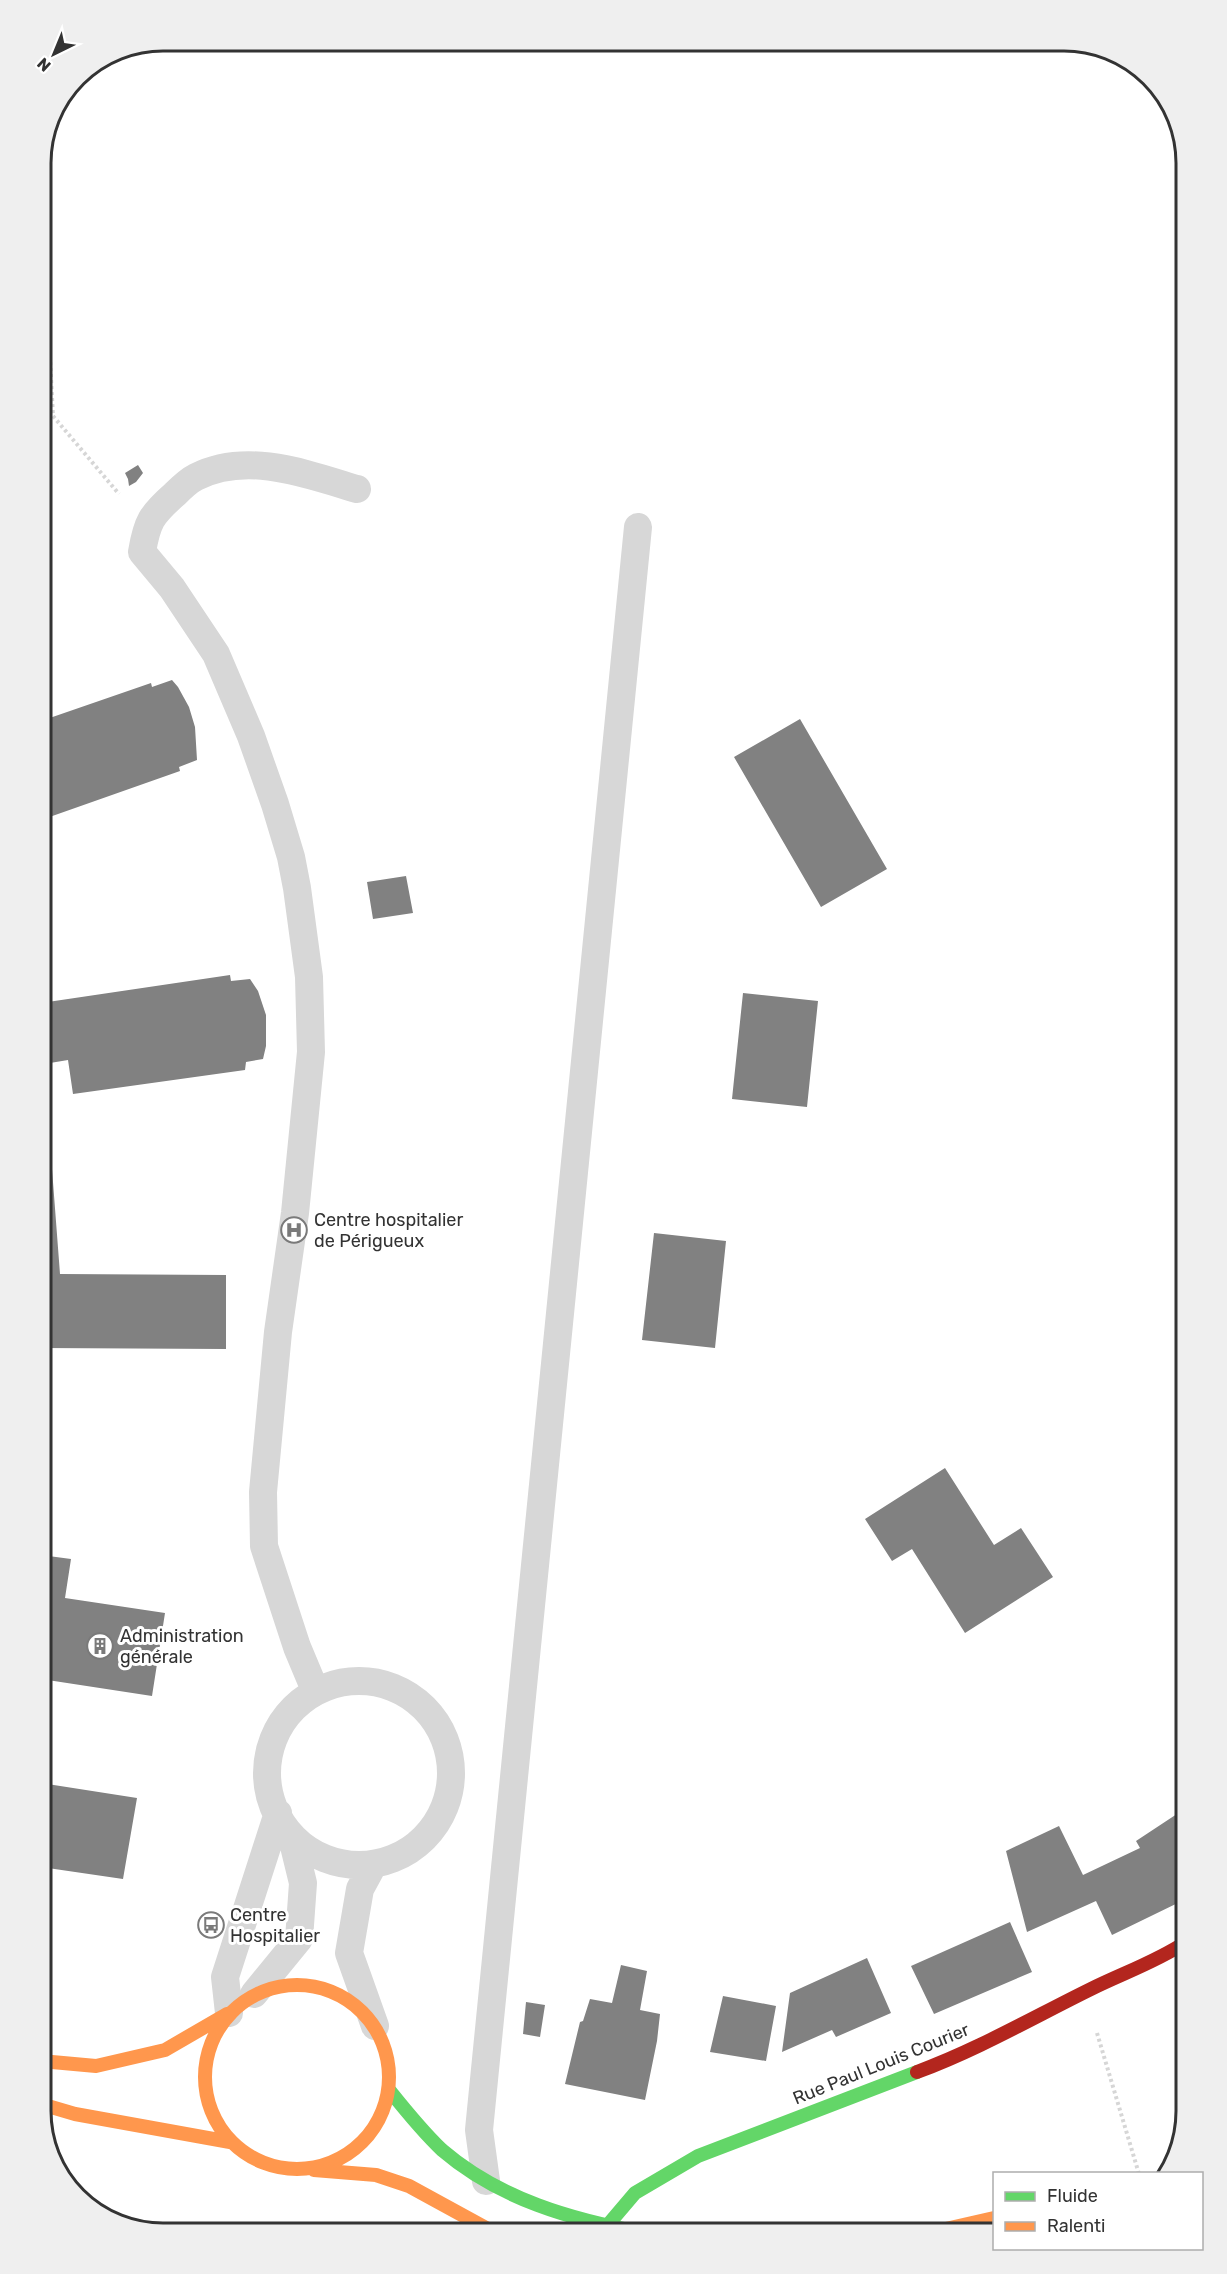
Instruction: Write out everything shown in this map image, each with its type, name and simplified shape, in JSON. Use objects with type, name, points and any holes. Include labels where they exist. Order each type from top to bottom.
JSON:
[{"type":"main road","name":"Rue Paul Louis Courier","points":[[609,2223],[635,2193],[698,2156],[944,2062],[1176,1949]]},
{"type":"main road","points":[[51,2062],[96,2066],[165,2050],[229,2013],[255,1994],[299,1984],[341,1994],[375,2026],[390,2063],[390,2091],[376,2128],[359,2147],[312,2169]]},
{"type":"main road","points":[[229,2013],[211,2041],[205,2068],[207,2100],[230,2142]]},
{"type":"main road","points":[[390,2091],[448,2155],[486,2181],[525,2202],[584,2223]]},
{"type":"main road","points":[[51,2107],[75,2114],[230,2142],[273,2167],[376,2175],[410,2186],[477,2223]]},
{"type":"main road","points":[[973,2223],[993,2218]]},
{"type":"lane","points":[[315,1690],[297,1647],[264,1546],[263,1492],[278,1332],[295,1213],[310,1052],[309,977],[297,888],[291,856],[251,736],[216,654],[172,588],[142,552],[146,526],[159,508],[193,478],[213,469],[252,465],[302,473],[357,489]]},
{"type":"lane","points":[[486,2181],[479,2130],[638,526]]},
{"type":"lane","points":[[255,1994],[299,1939],[303,1883],[292,1838],[268,1796],[266,1764],[272,1737],[290,1709],[315,1690],[359,1679],[402,1690],[436,1721],[451,1759],[451,1787],[437,1824],[407,1856],[374,1865],[334,1863],[292,1838]]},
{"type":"lane","points":[[229,2013],[225,1977],[278,1814]]},
{"type":"lane","points":[[374,1865],[360,1889],[349,1953],[375,2026]]},
{"type":"path","points":[[51,378],[53,416],[146,526]]},
{"type":"path","points":[[1095,1987],[1096,2029],[1138,2172]]},
{"type":"building","points":[[138,465],[143,473],[136,482],[129,486],[125,473]]},
{"type":"building","points":[[172,680],[178,687],[189,707],[195,727],[197,760],[179,767],[180,771],[51,816],[51,718],[151,683],[152,687]]},
{"type":"building","points":[[800,719],[887,869],[821,907],[734,757]]},
{"type":"building","points":[[406,876],[413,913],[373,919],[367,882]]},
{"type":"building","points":[[230,975],[231,981],[250,979],[258,991],[266,1015],[266,1046],[263,1059],[246,1062],[245,1070],[73,1094],[68,1060],[51,1063],[51,1002]]},
{"type":"building","points":[[743,993],[818,1001],[807,1107],[732,1099]]},
{"type":"building","points":[[51,1156],[60,1274],[226,1275],[226,1349],[51,1348]]},
{"type":"building","points":[[654,1233],[726,1241],[715,1348],[642,1340]]},
{"type":"building","points":[[945,1468],[994,1545],[1021,1528],[1053,1577],[965,1633],[912,1549],[892,1561],[865,1519]]},
{"type":"building","name":"Administration générale","points":[[51,1556],[71,1559],[65,1598],[165,1613],[152,1696],[51,1681]]},
{"type":"building","points":[[51,1785],[137,1798],[123,1879],[51,1868]]},
{"type":"building","points":[[1176,1815],[1176,1904],[1112,1935],[1096,1901],[1027,1932],[1006,1851],[1059,1826],[1083,1875],[1140,1848],[1136,1841]]},
{"type":"building","points":[[1010,1922],[1032,1972],[934,2014],[911,1966]]},
{"type":"building","points":[[867,1958],[891,2013],[836,2037],[832,2030],[782,2052],[790,1993]]},
{"type":"building","points":[[621,1965],[647,1971],[640,2010],[660,2014],[645,2100],[565,2084],[580,2022],[583,2021],[590,1999],[612,2003]]},
{"type":"building","points":[[723,1996],[776,2006],[766,2061],[710,2052]]},
{"type":"building","points":[[526,2002],[545,2005],[540,2037],[523,2034]]},
{"type":"traffic: fast","points":[[610,2223],[635,2193],[698,2156],[917,2072]]},
{"type":"traffic: fast","points":[[390,2091],[421,2129],[442,2150],[464,2167],[488,2182],[538,2205],[598,2223]]},
{"type":"traffic: slow","points":[[297,1985],[332,1992],[362,2012],[382,2042],[389,2077],[382,2112],[362,2142],[332,2162],[297,2169],[262,2162],[232,2142],[212,2112],[205,2077],[212,2042],[232,2012],[262,1992],[297,1985]]},
{"type":"traffic: slow","points":[[51,2062],[96,2066],[165,2050],[227,2014]]},
{"type":"traffic: slow","points":[[51,2107],[75,2114],[230,2142]]},
{"type":"traffic: slow","points":[[314,2170],[376,2175],[409,2186],[477,2223]]},
{"type":"traffic: slow","points":[[972,2223],[993,2218]]},
{"type":"traffic: jam","points":[[917,2072],[983,2043],[1176,1948]]},
{"type":"place","name":"Centre hospitalier de Périgueux","points":[[294,1230]]},
{"type":"place","name":"Administration générale","points":[[100,1646]]},
{"type":"place","name":"Centre Hospitalier","points":[[211,1925]]}]
